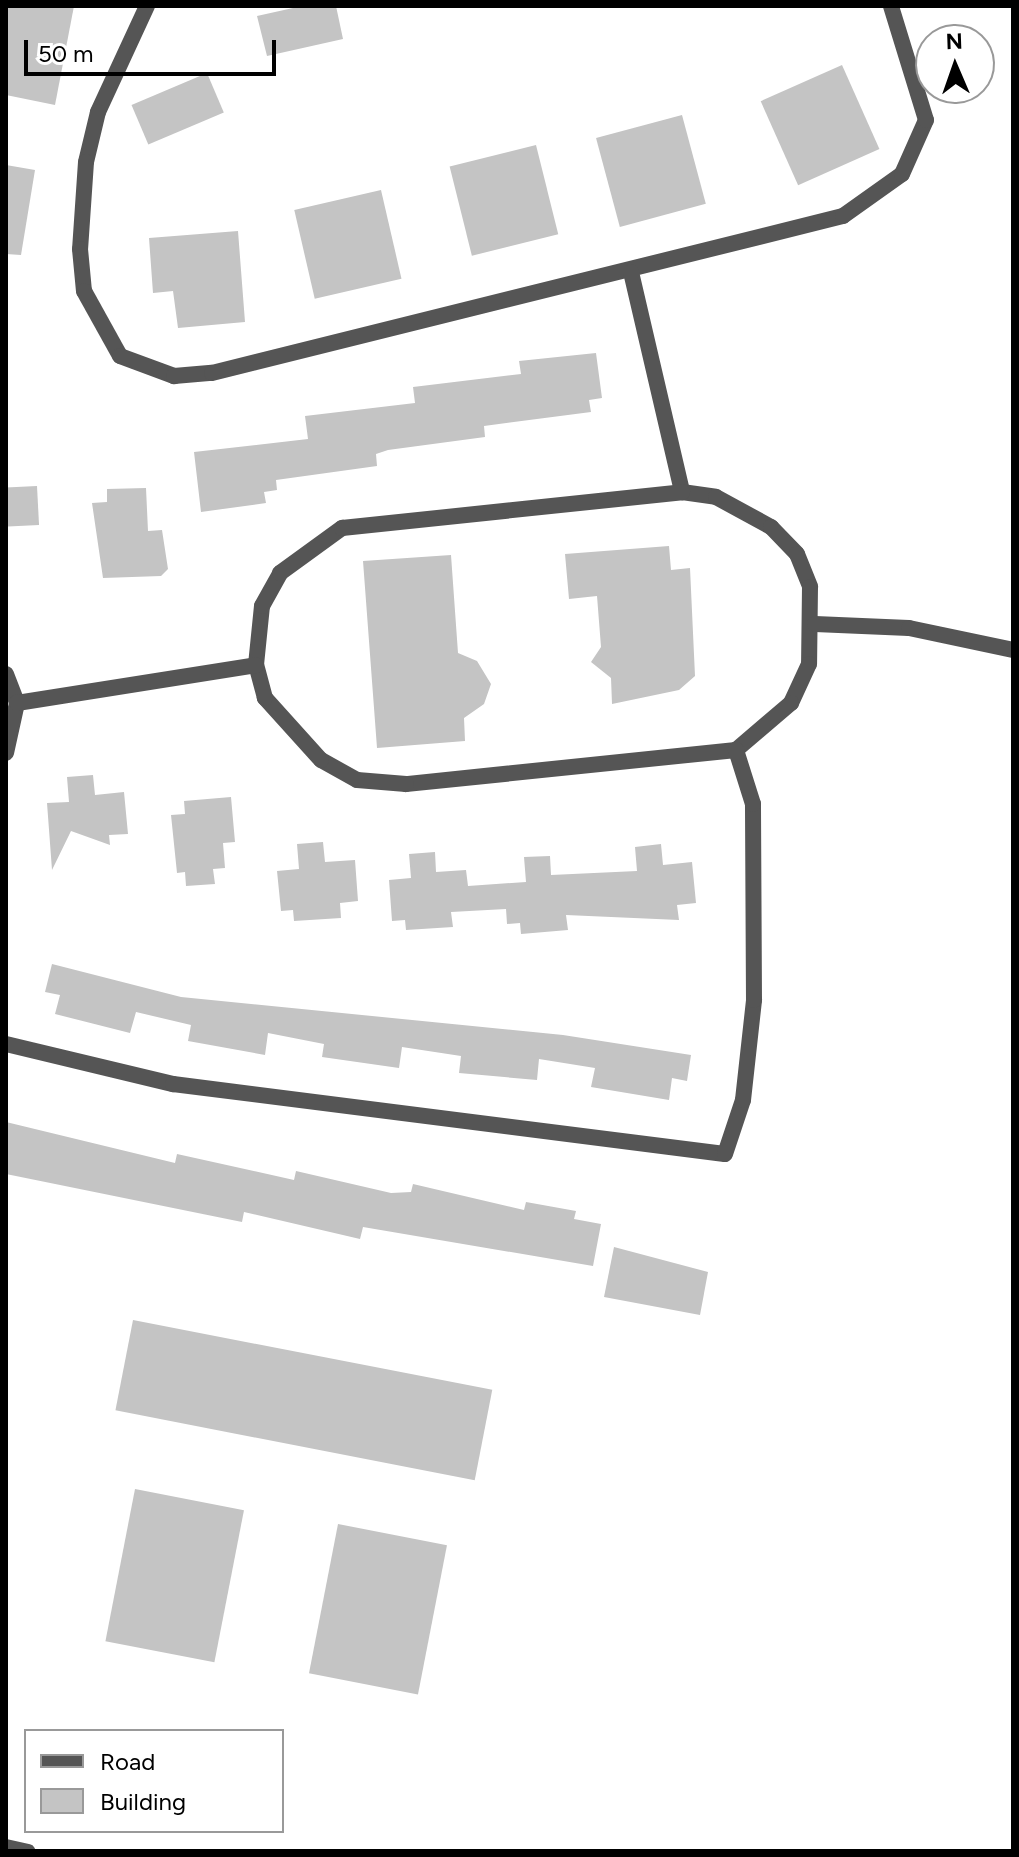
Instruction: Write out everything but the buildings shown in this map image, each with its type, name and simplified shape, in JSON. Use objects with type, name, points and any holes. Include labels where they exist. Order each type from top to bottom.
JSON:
[{"type":"street","points":[[147,6],[98,112],[79,211],[84,291],[120,356],[143,370],[212,373],[631,272],[843,216],[902,174],[926,120],[891,6]]},
{"type":"street","points":[[631,272],[682,492]]},
{"type":"street","points":[[682,492],[716,497],[771,527],[797,554],[815,624],[791,703],[736,750],[406,784],[357,780],[287,730],[265,698],[256,665],[262,606],[280,573],[342,528],[682,492]]},
{"type":"street","points":[[815,624],[909,628],[1013,650]]},
{"type":"street","points":[[17,703],[256,665]]},
{"type":"street","points":[[6,674],[17,703],[6,753]]},
{"type":"street","points":[[6,1044],[202,1089],[725,1154],[743,1100],[754,1000],[753,804],[736,750]]},
{"type":"lane","points":[[6,1846],[28,1851]]}]
